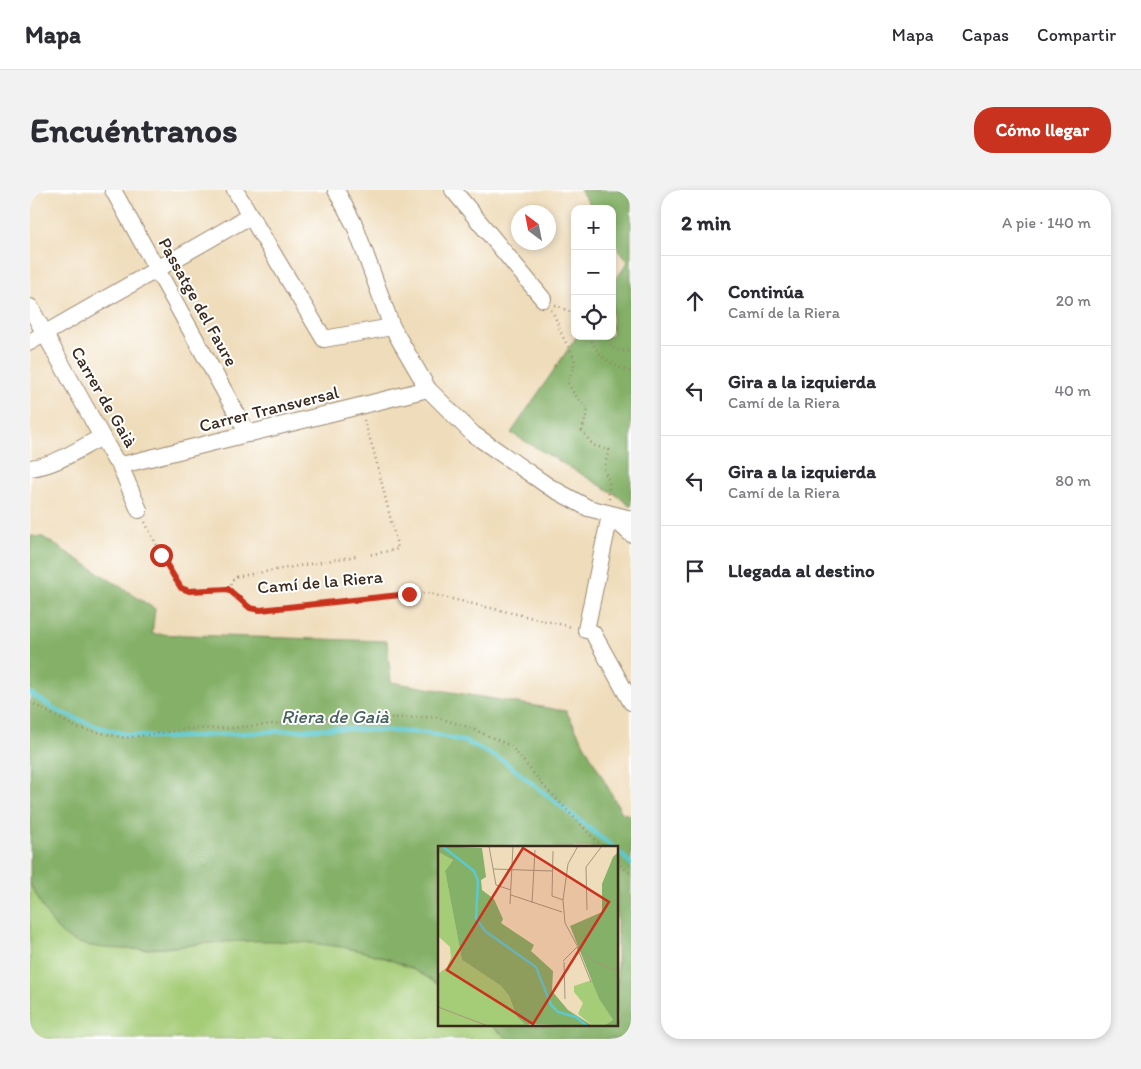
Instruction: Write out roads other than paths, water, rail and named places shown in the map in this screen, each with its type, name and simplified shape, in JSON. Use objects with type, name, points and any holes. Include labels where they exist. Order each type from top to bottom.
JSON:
[{"type":"street","name":"Passatge del Faure","points":[[113,190],[248,434]]},
{"type":"street","points":[[235,190],[324,339],[392,327]]},
{"type":"street","points":[[336,190],[355,226],[392,327],[428,389],[473,434],[548,486],[588,508],[631,519]]},
{"type":"street","points":[[453,190],[542,299]]},
{"type":"street","points":[[30,342],[250,216]]},
{"type":"street","name":"Carrer de Gaià","points":[[30,307],[115,460],[119,463],[140,510]]},
{"type":"street","name":"Carrer Transversal","points":[[119,463],[122,465],[428,389]]},
{"type":"street","points":[[30,468],[64,458],[102,437]]},
{"type":"street","points":[[610,515],[631,534]]},
{"type":"street","points":[[610,515],[589,631],[631,702]]},
{"type":"waterway","name":"Riera de Gaià","points":[[30,693],[59,712],[98,727],[128,735],[163,738],[333,728],[428,733],[467,742],[504,761],[611,846]]},
{"type":"waterway","name":"Riera de Gaià","points":[[618,851],[631,864]]}]
